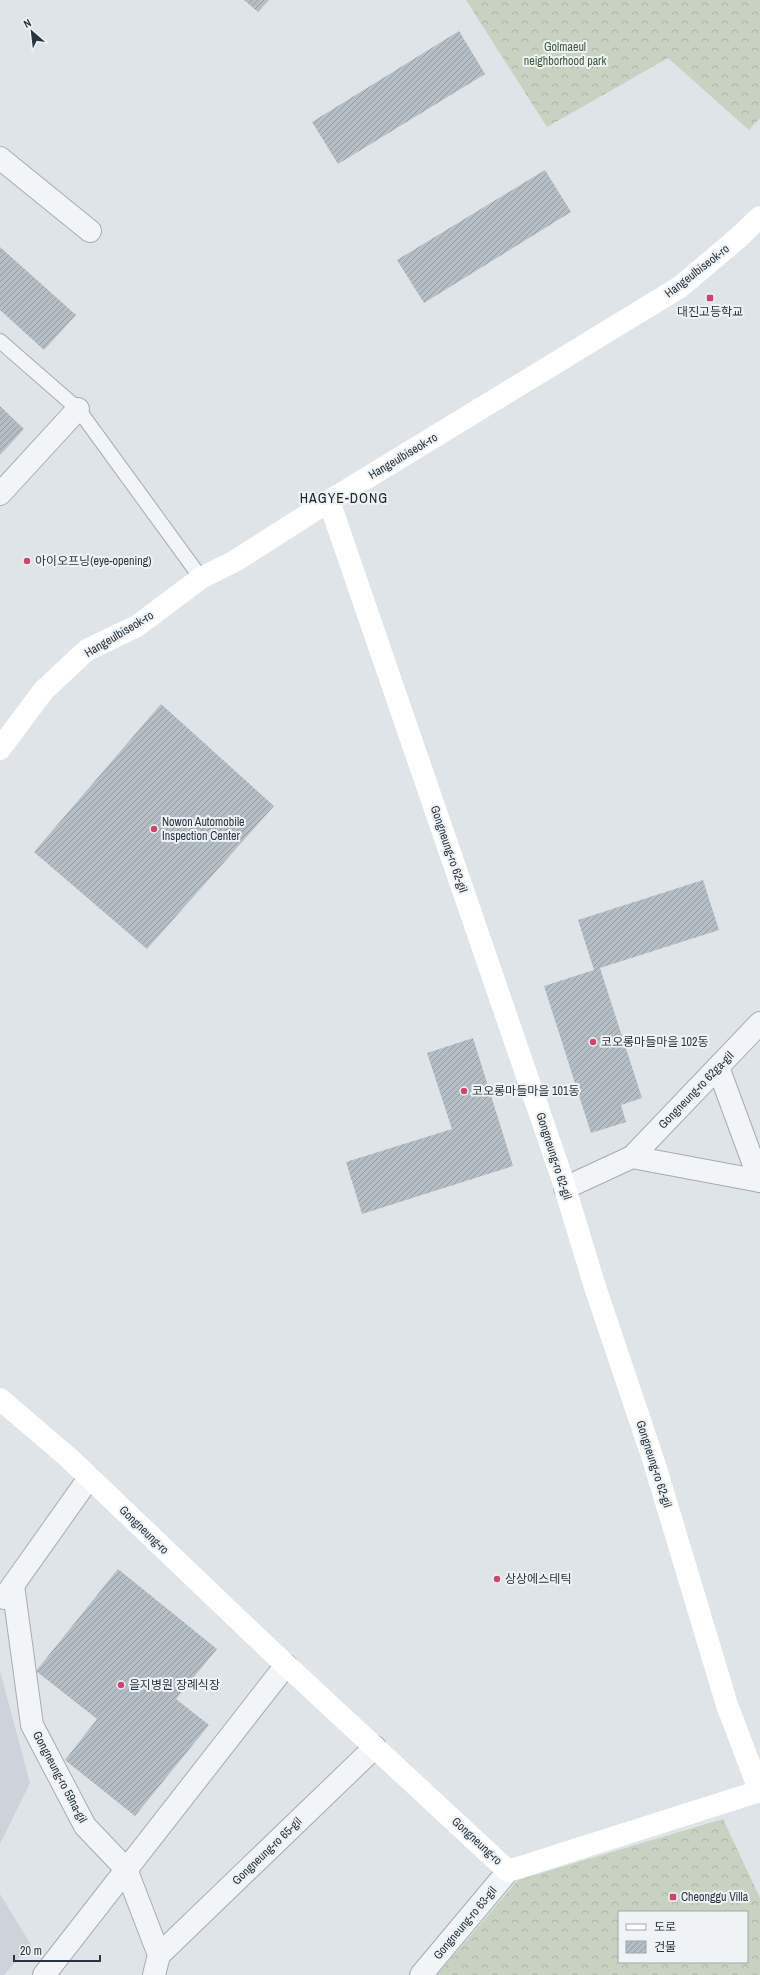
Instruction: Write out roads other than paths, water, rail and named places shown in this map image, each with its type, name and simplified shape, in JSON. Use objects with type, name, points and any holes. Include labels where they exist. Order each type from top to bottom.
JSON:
[{"type":"street","points":[[0,158],[90,231]]},
{"type":"street","name":"Hangeulbiseok-ro","points":[[0,749],[44,690],[88,650],[137,626],[201,578],[235,561],[329,501],[680,287],[738,238],[760,217]]},
{"type":"street","points":[[0,494],[78,409]]},
{"type":"street","name":"Gongneung-ro 62-gil","points":[[329,501],[565,1188],[595,1287],[654,1462],[727,1706],[760,1792]]},
{"type":"street","name":"Gongneung-ro 62ga-gil","points":[[565,1188],[632,1157],[760,1023]]},
{"type":"street","points":[[718,1067],[760,1181]]},
{"type":"street","points":[[632,1157],[760,1181]]},
{"type":"street","name":"Gongneung-ro","points":[[0,1398],[89,1478],[286,1665],[508,1871],[760,1792]]},
{"type":"street","points":[[0,1603],[89,1478]]},
{"type":"street","name":"Gongneung-ro 59na-gil","points":[[13,1585],[32,1725],[85,1826],[126,1869]]},
{"type":"street","points":[[44,1975],[286,1665]]},
{"type":"street","name":"Gongneung-ro 65-gil","points":[[126,1869],[156,1965],[375,1747]]},
{"type":"street","name":"Gongneung-ro 63-gil","points":[[421,1975],[508,1871]]},
{"type":"lane","points":[[0,341],[78,409],[201,578]]},
{"type":"place","name":"대진고등학교","points":[[710,298]]},
{"type":"place","name":"아이오프닝(eye-opening)","points":[[27,561]]},
{"type":"place","name":"Nowon Automobile Inspection Center","points":[[154,829]]},
{"type":"place","name":"코오롱마들마을 102동","points":[[593,1042]]},
{"type":"place","name":"코오롱마들마을 101동","points":[[464,1091]]},
{"type":"place","name":"상상에스테틱","points":[[497,1579]]},
{"type":"place","name":"을지병원 장례식장","points":[[121,1685]]},
{"type":"place","name":"Cheonggu Villa","points":[[673,1897]]},
{"type":"district","name":"HAGYE-DONG","points":[[344,498]]},
{"type":"park label","name":"Golmaeul neighborhood park","points":[[565,54]]}]
